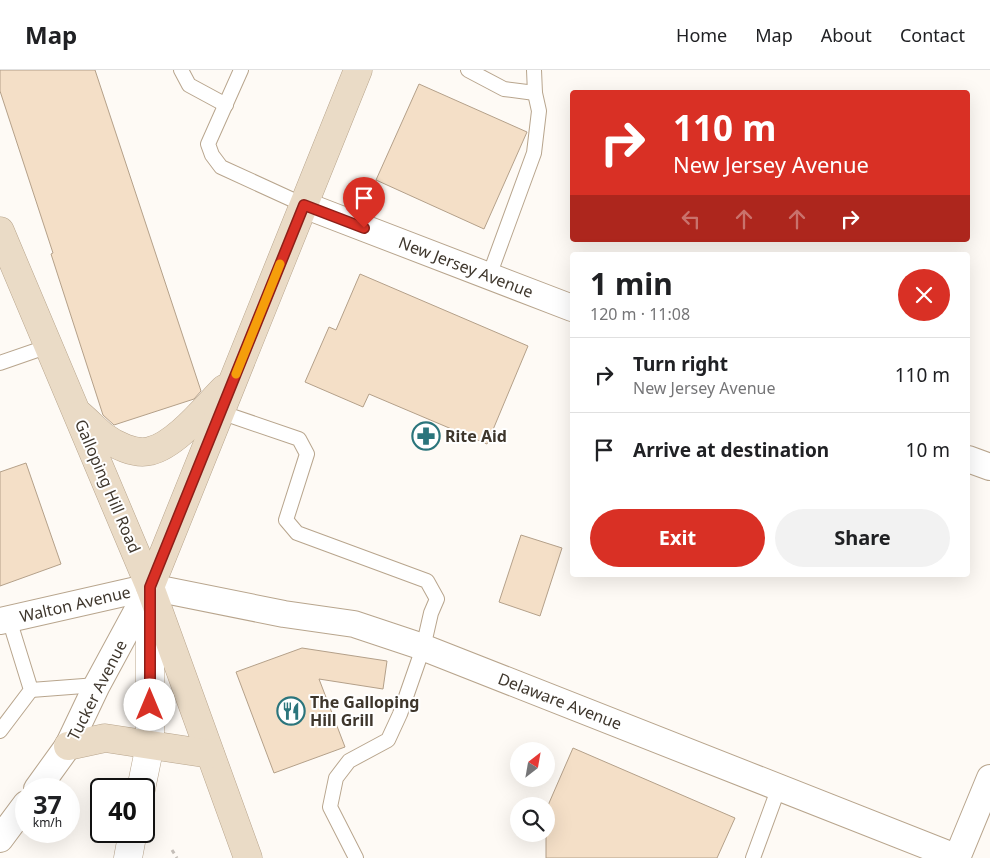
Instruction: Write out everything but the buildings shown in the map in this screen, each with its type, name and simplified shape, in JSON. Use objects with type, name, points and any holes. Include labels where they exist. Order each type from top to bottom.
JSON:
[{"type":"main road","points":[[150,587],[358,70]]},
{"type":"main road","name":"Galloping Hill Road","points":[[0,231],[150,587],[248,858]]},
{"type":"main road","points":[[76,410],[104,436],[120,446],[139,452],[151,451],[176,437],[234,379]]},
{"type":"main road","points":[[68,746],[105,738],[210,754]]},
{"type":"street","name":"New Jersey Avenue","points":[[304,205],[570,307]]},
{"type":"street","points":[[970,460],[990,468]]},
{"type":"street","name":"Walton Avenue","points":[[4,620],[150,587]]},
{"type":"street","name":"Delaware Avenue","points":[[150,587],[284,614],[354,624],[423,648],[958,858]]},
{"type":"street","name":"Tucker Avenue","points":[[45,778],[68,746],[97,685],[150,587]]},
{"type":"street","points":[[144,778],[150,745],[150,587]]},
{"type":"street","points":[[958,858],[990,778]]},
{"type":"street","points":[[0,839],[15,819]]},
{"type":"street","points":[[128,858],[131,843]]},
{"type":"lane","points":[[181,70],[189,85],[226,105]]},
{"type":"lane","points":[[241,70],[208,144],[212,155],[221,167],[304,205]]},
{"type":"lane","points":[[468,70],[504,89],[534,92]]},
{"type":"lane","points":[[489,276],[534,153],[540,111],[534,92],[534,70]]},
{"type":"lane","points":[[0,363],[49,346]]},
{"type":"lane","points":[[220,412],[299,439],[307,454],[286,520],[297,533],[427,581],[436,599],[423,648],[400,714],[388,740],[349,760],[336,778],[330,806],[356,858]]},
{"type":"lane","points":[[4,620],[31,690]]},
{"type":"lane","points":[[0,731],[31,690],[97,685]]},
{"type":"lane","points":[[753,858],[779,787]]},
{"type":"path","points":[[172,850],[177,858]]},
{"type":"slow traffic","points":[[236,374],[280,264]]},
{"type":"place","name":"Rite Aid","points":[[426,436]]},
{"type":"place","name":"The Galloping Hill Grill","points":[[291,711]]},
{"type":"route","points":[[150,705],[150,587],[304,205],[364,228]]}]
